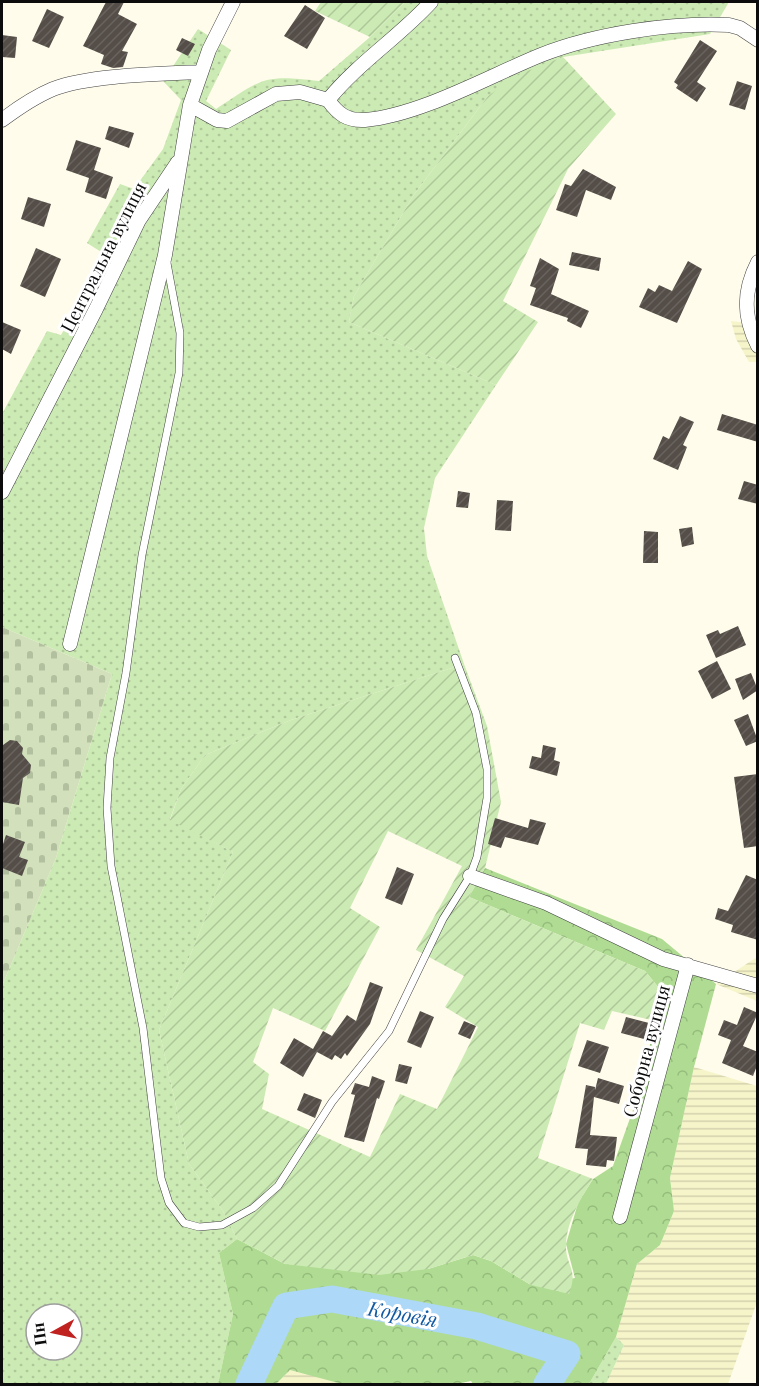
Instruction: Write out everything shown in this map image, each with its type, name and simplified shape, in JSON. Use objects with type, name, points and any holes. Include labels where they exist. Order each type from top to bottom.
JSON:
[{"type":"street","name":"Центральна вулиця","points":[[2,492],[139,220],[157,190],[179,161],[190,105],[200,72],[214,37],[233,2]]},
{"type":"street","points":[[328,100],[361,64],[401,33],[431,2]]},
{"type":"street","points":[[190,105],[217,120],[227,121],[276,94],[300,92],[328,100],[341,116],[357,120],[375,118],[438,99],[553,51],[647,30],[729,25],[740,28],[758,40]]},
{"type":"street","points":[[2,120],[24,104],[60,87],[102,80],[200,72]]},
{"type":"street","points":[[70,644],[165,255],[179,161]]},
{"type":"street","points":[[758,262],[749,280],[746,299],[749,326],[758,346]]},
{"type":"street","points":[[470,876],[546,903],[663,959],[688,965]]},
{"type":"street","name":"Соборна вулиця","points":[[620,1217],[688,965],[758,986]]},
{"type":"lane","points":[[165,255],[180,333],[179,373],[141,566],[126,673],[110,758],[107,808],[111,866],[143,1028],[159,1168],[169,1203],[184,1223],[199,1227],[222,1225],[254,1208],[278,1186],[332,1102],[389,1031],[444,919],[470,876],[477,857],[485,808],[488,769],[476,714],[455,658]]},
{"type":"green space","points":[[321,2],[405,2],[370,37],[315,11]]},
{"type":"green space","points":[[405,2],[729,2],[710,34],[563,57],[488,96],[413,196],[354,296],[349,322],[496,385],[435,478],[424,528],[427,556],[464,664],[291,720],[205,755],[181,789],[170,819],[233,852],[159,1030],[189,1164],[223,1211],[237,1239],[219,1253],[233,1314],[218,1384],[2,1384],[2,986],[56,858],[112,674],[2,627],[2,414],[47,331],[61,335],[106,255],[87,243],[120,184],[134,189],[163,149],[181,100],[163,81],[198,29],[231,50],[206,101],[216,109],[263,81],[285,78],[319,81],[370,37]]},
{"type":"green space","points":[[563,57],[616,114],[568,169],[503,301],[538,322],[496,385],[349,322],[354,296],[413,196],[488,96],[520,74]]},
{"type":"green space","points":[[731,321],[757,324],[757,362],[749,362],[736,339]]},
{"type":"green space","points":[[2,627],[112,674],[56,858],[2,986]]},
{"type":"green space","points":[[464,664],[487,726],[501,802],[485,868],[469,897],[645,971],[659,988],[656,1021],[612,1011],[604,1030],[580,1023],[538,1158],[593,1179],[575,1210],[567,1235],[566,1251],[573,1278],[569,1294],[531,1285],[491,1261],[473,1255],[428,1269],[379,1275],[285,1264],[237,1239],[223,1211],[189,1164],[159,1030],[233,852],[170,820],[181,789],[205,755],[291,720]],"holes":[[[388,831],[462,866],[416,950],[464,976],[445,1007],[478,1027],[437,1109],[400,1094],[370,1157],[262,1109],[269,1074],[253,1062],[273,1008],[325,1031],[380,927],[350,908]]]},
{"type":"green space","points":[[485,868],[662,939],[716,984],[694,1067],[670,1178],[674,1211],[660,1245],[637,1264],[616,1337],[589,1384],[473,1384],[471,1381],[456,1384],[342,1384],[290,1370],[276,1384],[218,1384],[233,1314],[219,1253],[237,1239],[285,1264],[428,1269],[473,1255],[491,1261],[531,1285],[575,1278],[566,1244],[578,1203],[593,1179],[613,1166],[634,1107],[656,1021],[659,988],[645,971],[469,897]]},
{"type":"green space","points":[[757,957],[757,1001],[716,984]]},
{"type":"green space","points":[[694,1067],[757,1086],[757,1302],[728,1384],[606,1384],[624,1345],[616,1337],[637,1264],[660,1245],[674,1211],[670,1178]]},
{"type":"green space","points":[[616,1337],[624,1345],[606,1384],[589,1384]]},
{"type":"green space","points":[[290,1370],[316,1376],[342,1384],[276,1384]]},
{"type":"building","points":[[106,2],[124,2],[118,14],[137,24],[122,51],[128,52],[123,67],[113,68],[101,64],[104,55],[83,46]]},
{"type":"building","points":[[305,5],[325,18],[307,49],[284,36]]},
{"type":"building","points":[[47,9],[64,17],[49,48],[32,41]]},
{"type":"building","points":[[2,35],[17,37],[15,58],[2,57]]},
{"type":"building","points":[[182,38],[195,44],[188,56],[176,50]]},
{"type":"building","points":[[700,40],[717,51],[697,82],[706,88],[697,102],[676,88],[678,85],[674,82]]},
{"type":"building","points":[[737,81],[752,86],[745,110],[729,105]]},
{"type":"building","points":[[109,126],[134,133],[129,148],[105,139]]},
{"type":"building","points":[[76,140],[101,148],[94,170],[113,177],[106,199],[85,192],[89,178],[66,170]]},
{"type":"building","points":[[583,169],[616,187],[611,200],[586,190],[577,217],[556,210],[565,184],[571,186]]},
{"type":"building","points":[[28,197],[51,204],[44,227],[21,219]]},
{"type":"building","points":[[36,248],[61,259],[45,297],[20,286]]},
{"type":"building","points":[[572,252],[601,258],[599,271],[569,265]]},
{"type":"building","points":[[540,258],[559,269],[551,294],[589,311],[581,328],[567,321],[568,318],[530,305],[536,288],[530,286]]},
{"type":"building","points":[[688,261],[702,269],[677,323],[639,307],[648,288],[655,292],[659,285],[672,291]]},
{"type":"building","points":[[2,322],[21,330],[11,354],[2,349]]},
{"type":"building","points":[[722,414],[758,425],[758,442],[717,430]]},
{"type":"building","points":[[680,416],[694,422],[683,445],[687,447],[678,470],[653,459],[663,436],[669,439]]},
{"type":"building","points":[[744,481],[758,485],[758,504],[738,499]]},
{"type":"building","points":[[458,491],[470,493],[468,508],[456,507]]},
{"type":"building","points":[[497,500],[513,501],[511,531],[495,530]]},
{"type":"building","points":[[692,527],[694,544],[682,547],[679,529]]},
{"type":"building","points":[[644,531],[658,532],[658,563],[643,563]]},
{"type":"building","points":[[738,626],[746,645],[716,658],[706,635],[718,630],[720,634]]},
{"type":"building","points":[[717,661],[731,689],[712,699],[698,671]]},
{"type":"building","points":[[751,673],[758,690],[743,700],[735,679]]},
{"type":"building","points":[[748,714],[758,741],[746,746],[734,720]]},
{"type":"building","points":[[10,740],[17,741],[23,748],[22,754],[31,765],[30,773],[23,778],[19,805],[2,802],[3,745]]},
{"type":"building","points":[[543,745],[556,748],[554,760],[560,762],[557,776],[529,768],[532,756],[541,758]]},
{"type":"building","points":[[758,774],[758,846],[744,848],[734,777]]},
{"type":"building","points":[[495,818],[528,828],[530,819],[546,823],[538,845],[505,837],[501,848],[488,844]]},
{"type":"building","points":[[6,835],[25,842],[19,857],[28,860],[22,876],[2,868],[2,847]]},
{"type":"building","points":[[397,867],[414,874],[402,905],[385,898]]},
{"type":"building","points":[[746,875],[758,880],[758,940],[731,932],[733,925],[715,919],[718,908],[728,911]]},
{"type":"building","points":[[370,982],[383,987],[370,1024],[347,1056],[345,1053],[341,1059],[335,1055],[332,1060],[317,1052],[303,1077],[280,1063],[294,1038],[313,1049],[323,1031],[332,1036],[347,1015],[356,1021]]},
{"type":"building","points":[[744,1007],[758,1013],[743,1046],[758,1052],[758,1063],[753,1076],[722,1063],[731,1040],[718,1035],[724,1020],[737,1025]]},
{"type":"building","points":[[420,1011],[434,1017],[421,1048],[407,1042]]},
{"type":"building","points":[[626,1017],[649,1023],[644,1039],[621,1033]]},
{"type":"building","points":[[464,1021],[476,1026],[470,1039],[458,1034]]},
{"type":"building","points":[[587,1040],[609,1047],[600,1073],[578,1066]]},
{"type":"building","points":[[399,1064],[412,1067],[407,1084],[395,1081]]},
{"type":"building","points":[[372,1076],[385,1081],[379,1099],[377,1098],[364,1142],[344,1137],[355,1095],[351,1094],[355,1083],[369,1087]]},
{"type":"building","points":[[598,1078],[624,1086],[619,1104],[594,1097],[590,1135],[617,1137],[614,1161],[607,1160],[606,1167],[586,1165],[588,1149],[575,1148],[586,1085],[595,1087],[595,1090]]},
{"type":"building","points":[[304,1093],[322,1100],[315,1118],[297,1110]]},
{"type":"waterway","name":"Коровія","points":[[249,1384],[286,1306],[332,1299],[477,1326],[567,1354],[547,1384]]}]
